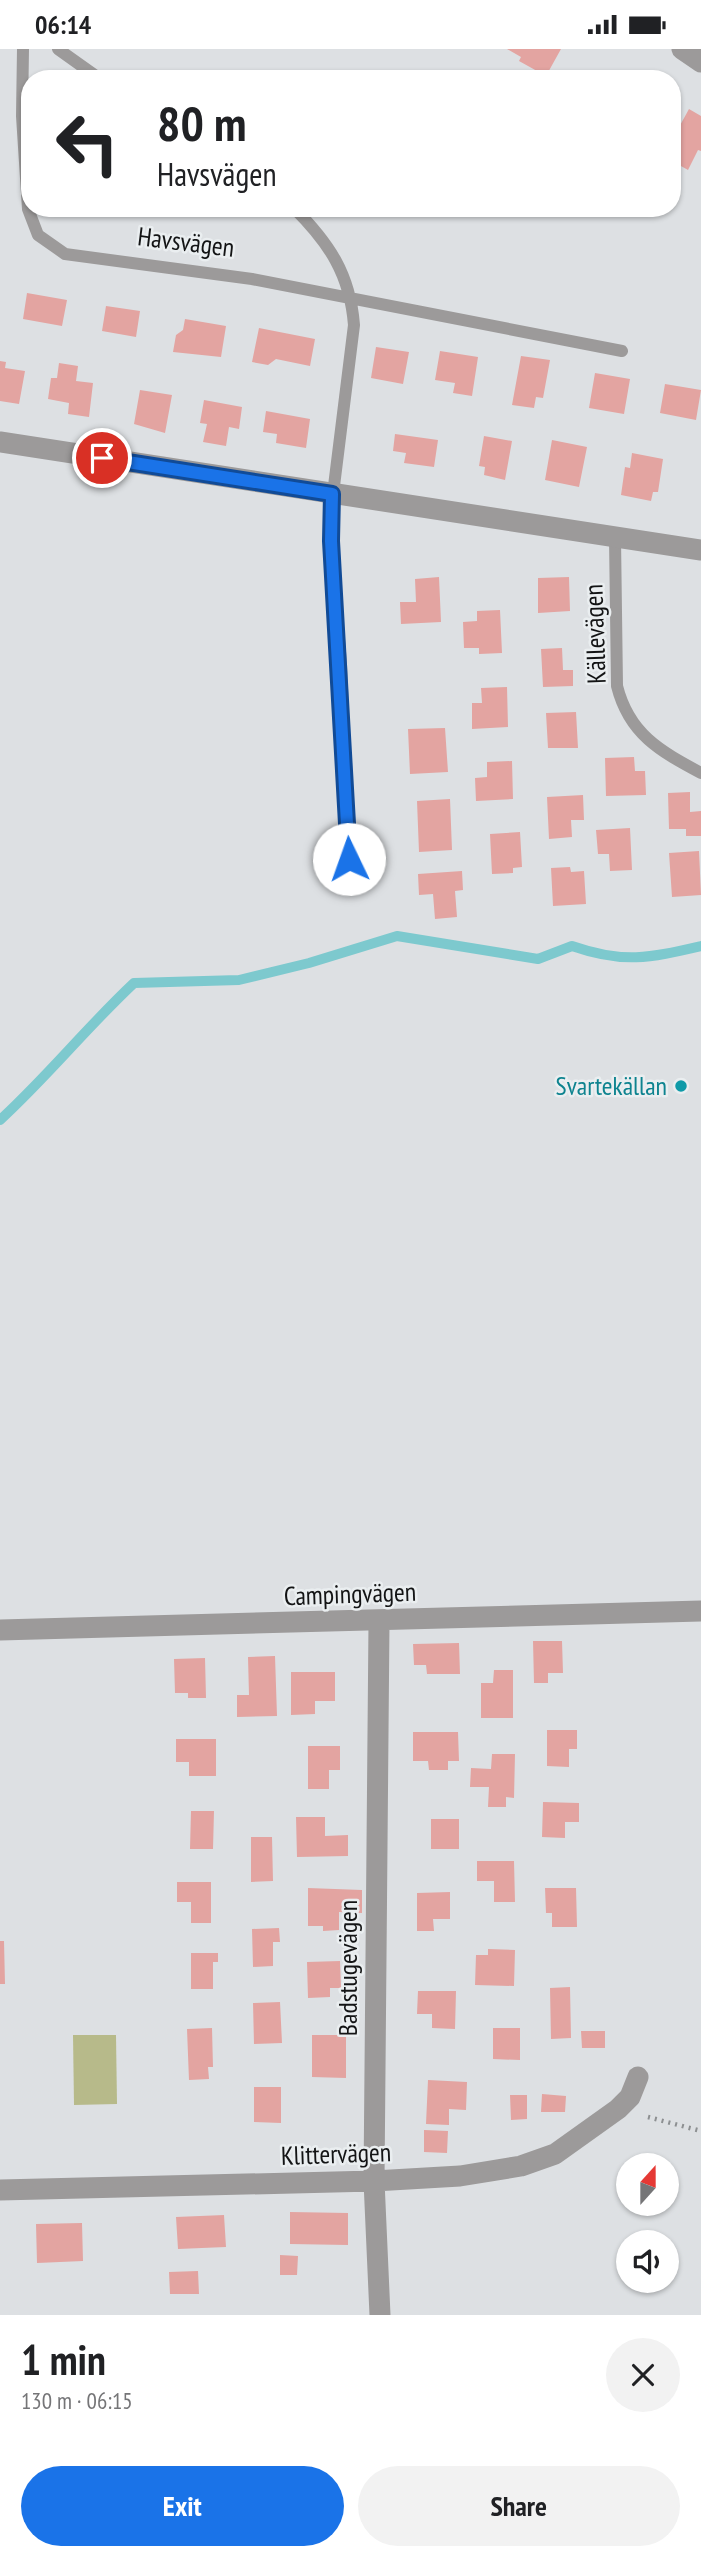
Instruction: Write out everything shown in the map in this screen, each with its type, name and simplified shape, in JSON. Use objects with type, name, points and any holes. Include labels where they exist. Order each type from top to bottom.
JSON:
[{"type":"street","points":[[682,49],[701,62]]},
{"type":"street","points":[[0,442],[701,551]]},
{"type":"street","name":"Campingvägen","points":[[0,1630],[379,1622],[701,1611]]},
{"type":"street","name":"Badstugevägen","points":[[379,1622],[374,2181],[380,2315]]},
{"type":"street","name":"Klittervägen","points":[[0,2190],[374,2181],[460,2176],[521,2166],[555,2154],[618,2109],[630,2097],[638,2077]]},
{"type":"lane","name":"Havsvägen","points":[[22,70],[23,49]]},
{"type":"lane","points":[[58,49],[87,70]]},
{"type":"lane","name":"Havsvägen","points":[[31,217],[37,235],[65,254],[189,269],[622,351]]},
{"type":"lane","points":[[302,217],[335,254],[352,298],[354,325],[332,494],[331,541],[349,859]]},
{"type":"lane","name":"Källevägen","points":[[615,538],[617,686],[622,708],[639,732],[663,752],[701,773]]},
{"type":"path","points":[[618,2109],[701,2131]]},
{"type":"green space","points":[[73,2035],[116,2035],[117,2104],[74,2105]]},
{"type":"building","points":[[507,49],[561,49],[549,70],[535,70],[519,61],[521,57]]},
{"type":"building","points":[[689,109],[701,116],[701,151],[698,150],[688,170],[681,166],[681,124]]},
{"type":"building","points":[[27,293],[67,300],[62,326],[23,319]]},
{"type":"building","points":[[106,306],[140,311],[136,337],[102,331]]},
{"type":"building","points":[[185,319],[226,326],[221,357],[173,352],[176,335],[183,330]]},
{"type":"building","points":[[259,328],[315,339],[310,366],[276,359],[268,365],[252,362]]},
{"type":"building","points":[[376,347],[409,352],[403,384],[371,378]]},
{"type":"building","points":[[440,351],[478,357],[472,396],[453,393],[455,383],[435,380]]},
{"type":"building","points":[[521,356],[550,360],[543,398],[536,397],[534,408],[512,405]]},
{"type":"building","points":[[0,361],[6,362],[5,368],[25,371],[19,404],[0,401]]},
{"type":"building","points":[[59,363],[78,366],[76,381],[93,383],[89,417],[68,414],[69,403],[48,399],[51,378],[57,378]]},
{"type":"building","points":[[595,373],[630,379],[624,414],[589,408]]},
{"type":"building","points":[[665,384],[701,390],[696,420],[660,413]]},
{"type":"building","points":[[140,390],[172,395],[165,433],[134,424]]},
{"type":"building","points":[[204,400],[242,407],[239,429],[229,427],[226,446],[203,442],[207,424],[200,423]]},
{"type":"building","points":[[266,411],[310,419],[306,448],[276,443],[277,434],[263,432]]},
{"type":"building","points":[[395,434],[438,440],[434,467],[404,463],[406,453],[393,451]]},
{"type":"building","points":[[484,436],[512,441],[505,480],[484,475],[485,467],[479,466]]},
{"type":"building","points":[[552,440],[587,447],[579,487],[545,480]]},
{"type":"building","points":[[632,453],[663,459],[658,492],[653,492],[651,501],[621,495],[625,467],[630,468]]},
{"type":"building","points":[[439,577],[441,622],[401,624],[400,602],[416,602],[415,579]]},
{"type":"building","points":[[569,577],[570,611],[538,613],[538,578]]},
{"type":"building","points":[[500,610],[502,653],[479,654],[479,648],[464,648],[463,622],[477,621],[477,611]]},
{"type":"building","points":[[562,648],[563,670],[573,670],[573,686],[543,687],[541,649]]},
{"type":"building","points":[[507,687],[508,727],[472,729],[472,703],[482,703],[481,688]]},
{"type":"building","points":[[576,712],[578,748],[548,748],[546,713]]},
{"type":"building","points":[[445,728],[448,772],[410,774],[408,729]]},
{"type":"building","points":[[634,757],[635,771],[645,771],[646,795],[606,796],[605,758]]},
{"type":"building","points":[[512,761],[513,799],[476,801],[475,778],[487,777],[487,762]]},
{"type":"building","points":[[690,792],[690,812],[701,811],[701,836],[686,836],[686,829],[669,829],[668,793]]},
{"type":"building","points":[[583,795],[584,820],[571,820],[572,837],[549,839],[547,797]]},
{"type":"building","points":[[450,799],[452,850],[419,852],[417,801]]},
{"type":"building","points":[[630,828],[632,870],[610,871],[609,854],[598,854],[596,830]]},
{"type":"building","points":[[520,832],[522,867],[513,868],[513,873],[492,874],[490,834]]},
{"type":"building","points":[[699,851],[701,895],[672,897],[669,853]]},
{"type":"building","points":[[570,867],[571,872],[584,871],[586,904],[553,906],[551,868]]},
{"type":"building","points":[[462,871],[463,890],[455,891],[457,917],[435,919],[433,894],[419,895],[418,874]]},
{"type":"building","points":[[533,1641],[562,1641],[563,1673],[548,1673],[548,1683],[534,1683]]},
{"type":"building","points":[[459,1643],[460,1674],[427,1674],[426,1665],[414,1665],[413,1644]]},
{"type":"building","points":[[275,1656],[277,1716],[237,1717],[237,1695],[249,1695],[248,1657]]},
{"type":"building","points":[[205,1658],[206,1698],[188,1698],[188,1693],[175,1693],[174,1659]]},
{"type":"building","points":[[494,1670],[513,1670],[513,1718],[481,1718],[481,1683],[493,1683]]},
{"type":"building","points":[[291,1672],[335,1672],[335,1701],[315,1701],[315,1714],[291,1715]]},
{"type":"building","points":[[547,1730],[577,1730],[577,1749],[569,1749],[569,1767],[547,1766]]},
{"type":"building","points":[[413,1732],[458,1732],[459,1761],[448,1761],[448,1770],[429,1770],[428,1761],[413,1761]]},
{"type":"building","points":[[176,1739],[216,1739],[216,1776],[189,1776],[189,1762],[176,1762]]},
{"type":"building","points":[[308,1746],[340,1746],[340,1770],[329,1770],[329,1789],[308,1789]]},
{"type":"building","points":[[492,1754],[515,1754],[514,1798],[506,1797],[506,1807],[488,1807],[489,1787],[470,1787],[471,1768],[491,1769]]},
{"type":"building","points":[[543,1802],[579,1803],[579,1822],[565,1822],[565,1838],[542,1837]]},
{"type":"building","points":[[191,1811],[214,1811],[213,1849],[190,1849]]},
{"type":"building","points":[[296,1817],[325,1817],[325,1836],[348,1835],[348,1856],[297,1857]]},
{"type":"building","points":[[431,1819],[459,1819],[459,1849],[431,1849]]},
{"type":"building","points":[[251,1837],[272,1837],[273,1881],[251,1882]]},
{"type":"building","points":[[477,1861],[514,1861],[515,1902],[494,1902],[494,1881],[477,1881]]},
{"type":"building","points":[[177,1882],[211,1882],[211,1923],[191,1923],[191,1902],[177,1902]]},
{"type":"building","points":[[308,1888],[362,1890],[362,1913],[339,1912],[339,1930],[323,1931],[323,1926],[308,1926]]},
{"type":"building","points":[[545,1888],[576,1888],[577,1927],[552,1927],[552,1913],[546,1913]]},
{"type":"building","points":[[450,1892],[450,1919],[433,1919],[434,1931],[417,1931],[417,1893]]},
{"type":"building","points":[[279,1928],[280,1942],[273,1942],[273,1966],[253,1967],[252,1929]]},
{"type":"building","points":[[0,1941],[4,1941],[5,1984],[0,1984]]},
{"type":"building","points":[[488,1949],[515,1950],[514,1986],[475,1985],[476,1955],[488,1955]]},
{"type":"building","points":[[191,1953],[218,1953],[218,1962],[213,1962],[213,1989],[191,1989]]},
{"type":"building","points":[[340,1961],[341,1988],[330,1988],[330,1997],[308,1998],[307,1962]]},
{"type":"building","points":[[570,1987],[571,2038],[551,2039],[550,1988]]},
{"type":"building","points":[[418,1991],[456,1991],[455,2029],[432,2028],[432,2014],[417,2014]]},
{"type":"building","points":[[280,2002],[282,2043],[254,2044],[253,2003]]},
{"type":"building","points":[[212,2028],[213,2067],[208,2067],[209,2079],[189,2080],[187,2029]]},
{"type":"building","points":[[493,2028],[520,2028],[520,2060],[493,2059]]},
{"type":"building","points":[[581,2031],[605,2031],[605,2048],[582,2048]]},
{"type":"building","points":[[312,2035],[346,2035],[346,2078],[312,2077]]},
{"type":"building","points":[[428,2080],[467,2082],[466,2110],[449,2109],[449,2125],[426,2124]]},
{"type":"building","points":[[254,2087],[281,2087],[281,2123],[254,2122]]},
{"type":"building","points":[[542,2094],[566,2096],[565,2112],[541,2112]]},
{"type":"building","points":[[510,2095],[527,2095],[527,2119],[511,2120]]},
{"type":"building","points":[[424,2130],[448,2131],[447,2153],[424,2152]]},
{"type":"building","points":[[290,2212],[348,2213],[348,2245],[290,2244]]},
{"type":"building","points":[[224,2215],[226,2247],[178,2249],[176,2217]]},
{"type":"building","points":[[82,2223],[83,2261],[37,2263],[36,2224]]},
{"type":"building","points":[[280,2255],[298,2256],[297,2275],[280,2275]]},
{"type":"building","points":[[198,2271],[199,2294],[170,2294],[169,2272]]},
{"type":"waterway","points":[[0,1120],[134,983],[239,980],[309,963],[397,936],[538,959],[572,946],[622,957],[666,954],[701,946]]},
{"type":"place","name":"Svartekällan","points":[[681,1086]]},
{"type":"route","points":[[102,458],[332,494],[331,541],[341,664],[349,859]]}]
